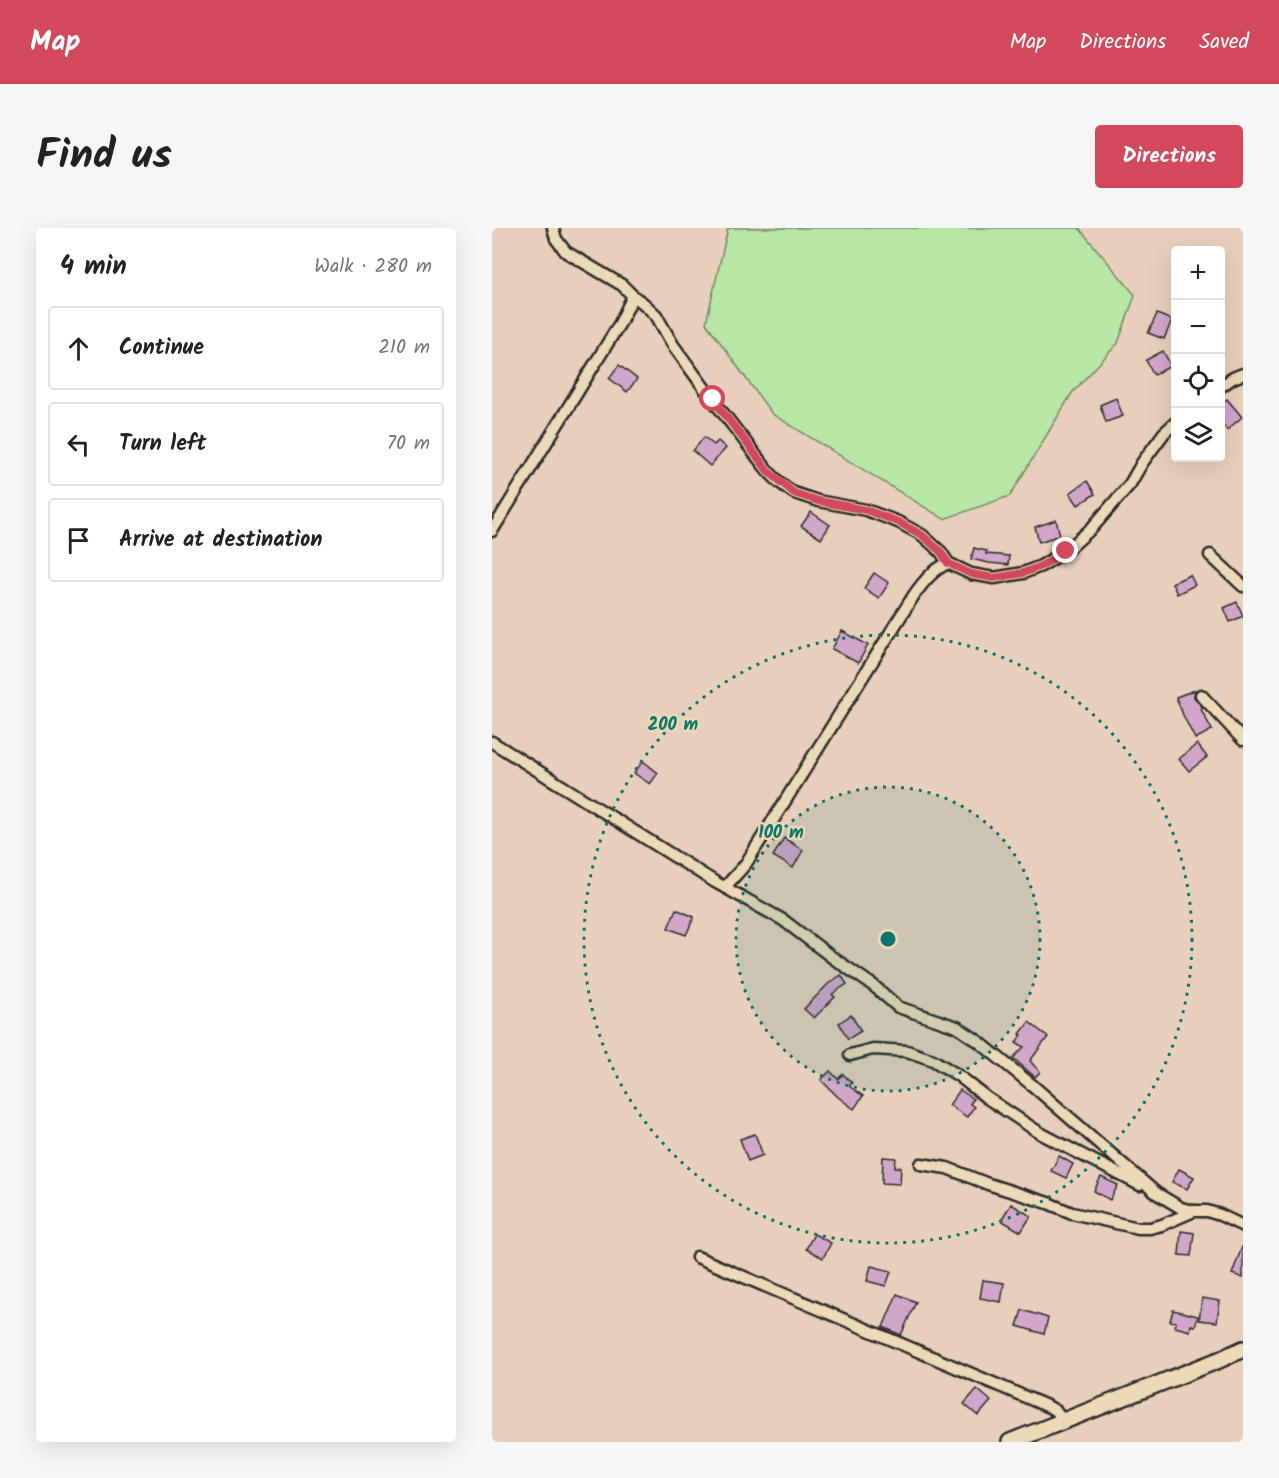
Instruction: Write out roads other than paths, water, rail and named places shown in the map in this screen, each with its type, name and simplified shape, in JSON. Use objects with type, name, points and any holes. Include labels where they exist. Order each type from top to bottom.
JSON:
[{"type":"main road","points":[[1010,1442],[1219,1360],[1243,1348]]},
{"type":"street","points":[[553,228],[556,239],[566,252],[622,285],[656,315],[673,345],[768,471],[779,482],[794,493],[818,501],[866,510],[898,522],[922,535],[941,552],[948,563],[971,574],[994,578],[1023,573],[1041,566],[1066,551],[1092,528],[1130,484],[1148,455],[1171,427]]},
{"type":"street","points":[[492,531],[621,323],[633,296]]},
{"type":"street","points":[[1225,384],[1243,374]]},
{"type":"street","points":[[1210,555],[1243,586]]},
{"type":"street","points":[[724,887],[745,865],[914,595],[926,578],[948,563]]},
{"type":"street","points":[[1201,695],[1243,740]]},
{"type":"street","points":[[492,742],[724,887],[783,920],[874,986],[898,1007],[957,1027],[978,1041],[1156,1193]]},
{"type":"street","points":[[850,1055],[873,1049],[907,1051],[933,1060],[960,1076],[987,1098],[1040,1133],[1181,1208],[1220,1215],[1243,1226]]},
{"type":"street","points":[[921,1164],[947,1168],[1072,1213],[1138,1228],[1162,1225],[1194,1211]]},
{"type":"street","points":[[697,1257],[1049,1407],[1056,1411],[1063,1421]]}]
